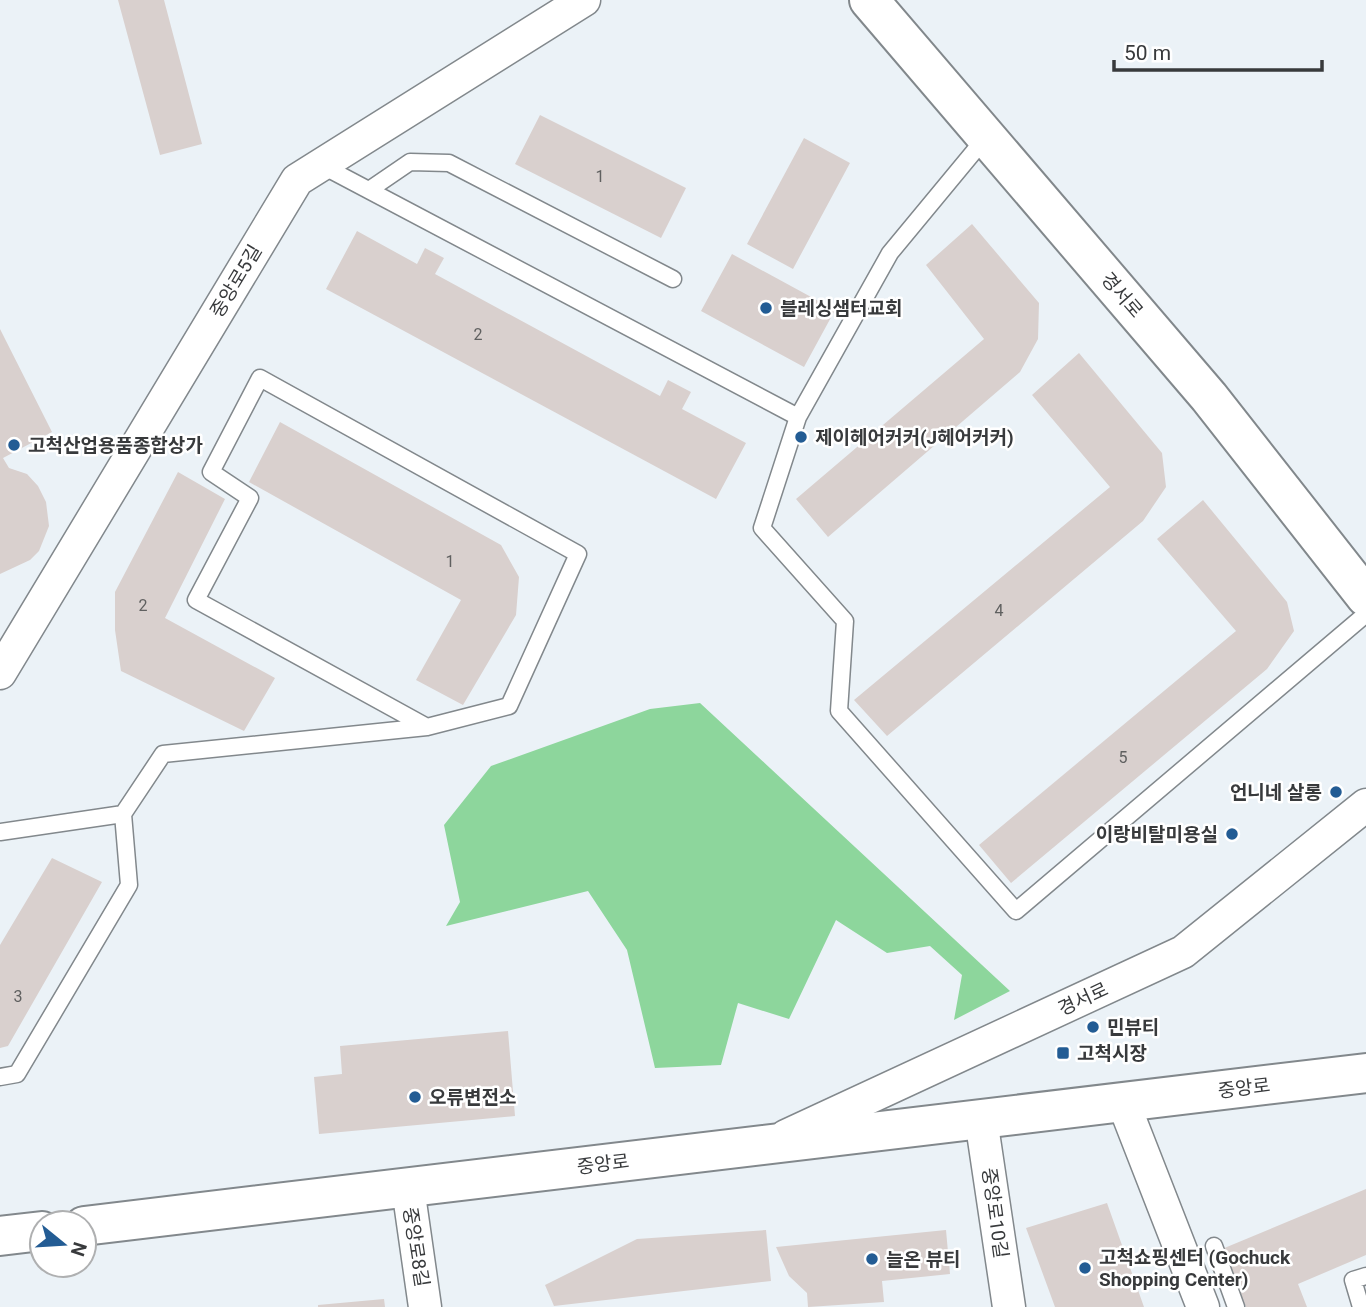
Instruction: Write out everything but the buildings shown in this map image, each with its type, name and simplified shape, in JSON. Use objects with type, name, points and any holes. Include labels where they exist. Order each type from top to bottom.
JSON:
[{"type":"main road","name":"경서로","points":[[869,0],[1209,397],[1366,597]]},
{"type":"main road","name":"중앙로","points":[[98,1224],[1366,1073]]},
{"type":"main road","points":[[0,1236],[28,1233]]},
{"type":"street","name":"중앙로5길","points":[[0,673],[296,180],[584,0]]},
{"type":"street","name":"경서로","points":[[769,1144],[1183,952],[1366,805]]},
{"type":"street","points":[[1123,1102],[1203,1307]]},
{"type":"street","name":"중앙로10길","points":[[981,1119],[1009,1307]]},
{"type":"street","name":"중앙로8길","points":[[408,1188],[425,1307]]},
{"type":"lane","points":[[986,136],[890,253],[798,417],[762,528],[845,621],[839,711],[1016,911],[1366,614]]},
{"type":"lane","points":[[369,190],[410,162],[449,163],[673,279]]},
{"type":"lane","points":[[321,165],[798,417]]},
{"type":"lane","points":[[0,1077],[17,1074],[129,885],[123,814],[163,754],[427,727],[509,706],[578,554],[260,378],[211,472],[250,498],[196,600],[427,727]]},
{"type":"lane","points":[[0,832],[123,814]]},
{"type":"lane","points":[[1213,1246],[1236,1307]]},
{"type":"lane","points":[[1362,1307],[1353,1280],[1366,1276]]},
{"type":"green space","points":[[700,703],[1010,991],[954,1020],[962,975],[930,946],[887,953],[836,920],[789,1019],[738,1003],[721,1065],[655,1068],[627,950],[588,891],[446,926],[460,902],[444,825],[491,766],[650,709]]},
{"type":"place","name":"블레싱샘터교회","points":[[766,308]]},
{"type":"place","name":"제이헤어커커(J헤어커커)","points":[[801,437]]},
{"type":"place","name":"고척산업용품종합상가","points":[[14,445]]},
{"type":"place","name":"언니네 살롱","points":[[1336,792]]},
{"type":"place","name":"이랑비탈미용실","points":[[1232,834]]},
{"type":"place","name":"민뷰티","points":[[1093,1027]]},
{"type":"place","name":"고척시장","points":[[1063,1053]]},
{"type":"place","name":"오류변전소","points":[[415,1097]]},
{"type":"place","name":"늘온 뷰티","points":[[872,1259]]},
{"type":"place","name":"고척쇼핑센터 (Gochuck Shopping Center)","points":[[1085,1268]]}]
